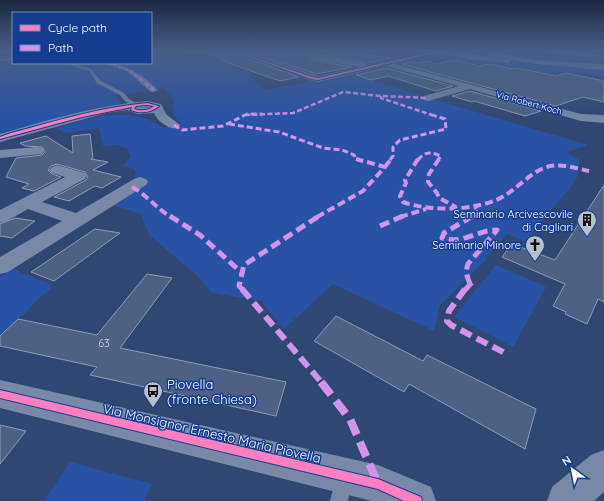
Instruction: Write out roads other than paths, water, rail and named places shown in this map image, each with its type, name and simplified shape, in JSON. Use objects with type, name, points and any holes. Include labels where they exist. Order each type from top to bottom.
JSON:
[{"type":"street","points":[[134,74],[154,90],[159,97],[160,102],[158,110]]},
{"type":"street","points":[[303,74],[318,79],[338,74]]},
{"type":"street","name":"Via Robert Koch","points":[[425,74],[581,117],[604,119]]},
{"type":"street","points":[[428,98],[468,86]]},
{"type":"street","points":[[137,106],[154,90]]},
{"type":"street","points":[[0,138],[93,114],[137,106],[158,110],[174,125]]},
{"type":"street","points":[[0,154],[37,151]]},
{"type":"street","points":[[0,217],[79,176],[57,170]]},
{"type":"street","points":[[0,267],[140,182]]},
{"type":"street","points":[[27,203],[78,220]]},
{"type":"street","name":"Via Monsignor Ernesto Maria Piovella","points":[[0,394],[341,488],[378,484],[416,501]]},
{"type":"street","points":[[566,501],[604,468]]},
{"type":"lane","points":[[93,74],[99,82],[122,94],[137,106]]},
{"type":"place","name":"Seminario Arcivescovile di Cagliari","points":[[587,237]]},
{"type":"place","name":"Seminario Minore","points":[[535,262]]},
{"type":"place","name":"Piovella (fronte Chiesa)","points":[[153,408]]}]
